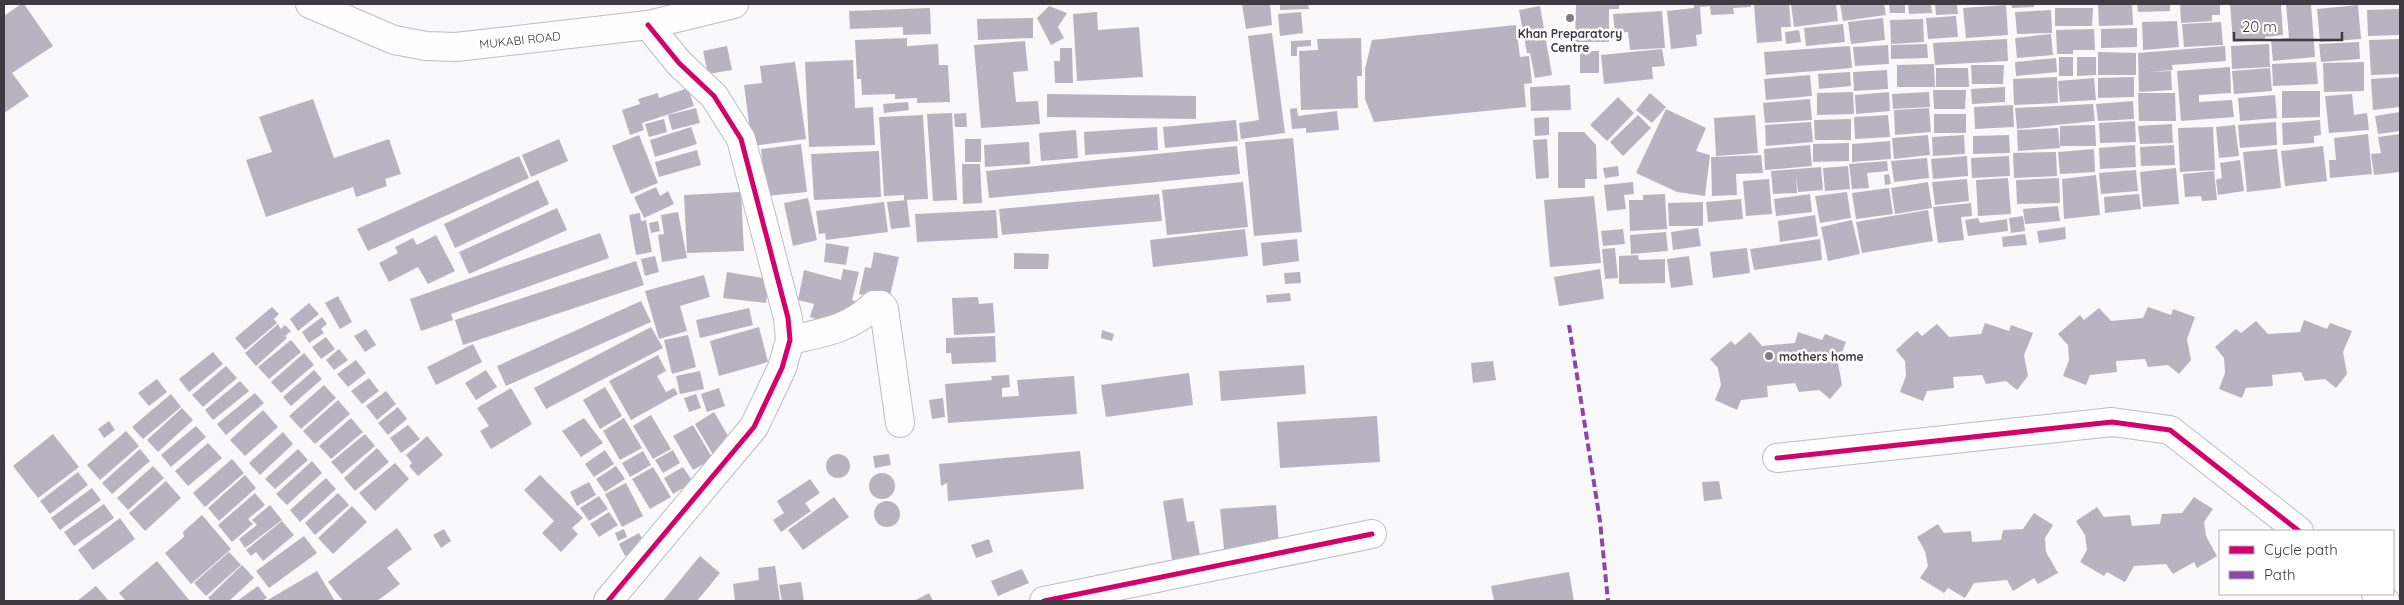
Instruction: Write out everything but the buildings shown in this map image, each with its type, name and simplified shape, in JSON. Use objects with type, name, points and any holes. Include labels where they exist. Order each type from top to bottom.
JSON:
[{"type":"street","name":"MUKABI ROAD","points":[[310,4],[394,40],[426,46],[456,47],[648,24],[734,4]]},
{"type":"street","points":[[608,601],[754,427],[782,368],[790,340],[788,318],[741,139],[714,96],[679,63],[648,24]]},
{"type":"street","points":[[790,340],[834,331],[864,316],[874,305],[882,305],[900,423]]},
{"type":"street","points":[[1777,458],[2112,422],[2170,430],[2298,530]]},
{"type":"street","points":[[1044,601],[1372,534]]},
{"type":"marked path","points":[[1569,325],[1600,521],[1608,601]]},
{"type":"cycle path","points":[[608,601],[754,427],[782,368],[790,340],[788,318],[741,139],[714,96],[679,63],[648,25]]},
{"type":"cycle path","points":[[1777,458],[2112,422],[2170,430],[2298,530]]},
{"type":"cycle path","points":[[1044,601],[1372,534]]},
{"type":"place","name":"Khan Preparatory Centre","points":[[1570,18]]},
{"type":"place","name":"mothers home","points":[[1769,356]]}]
